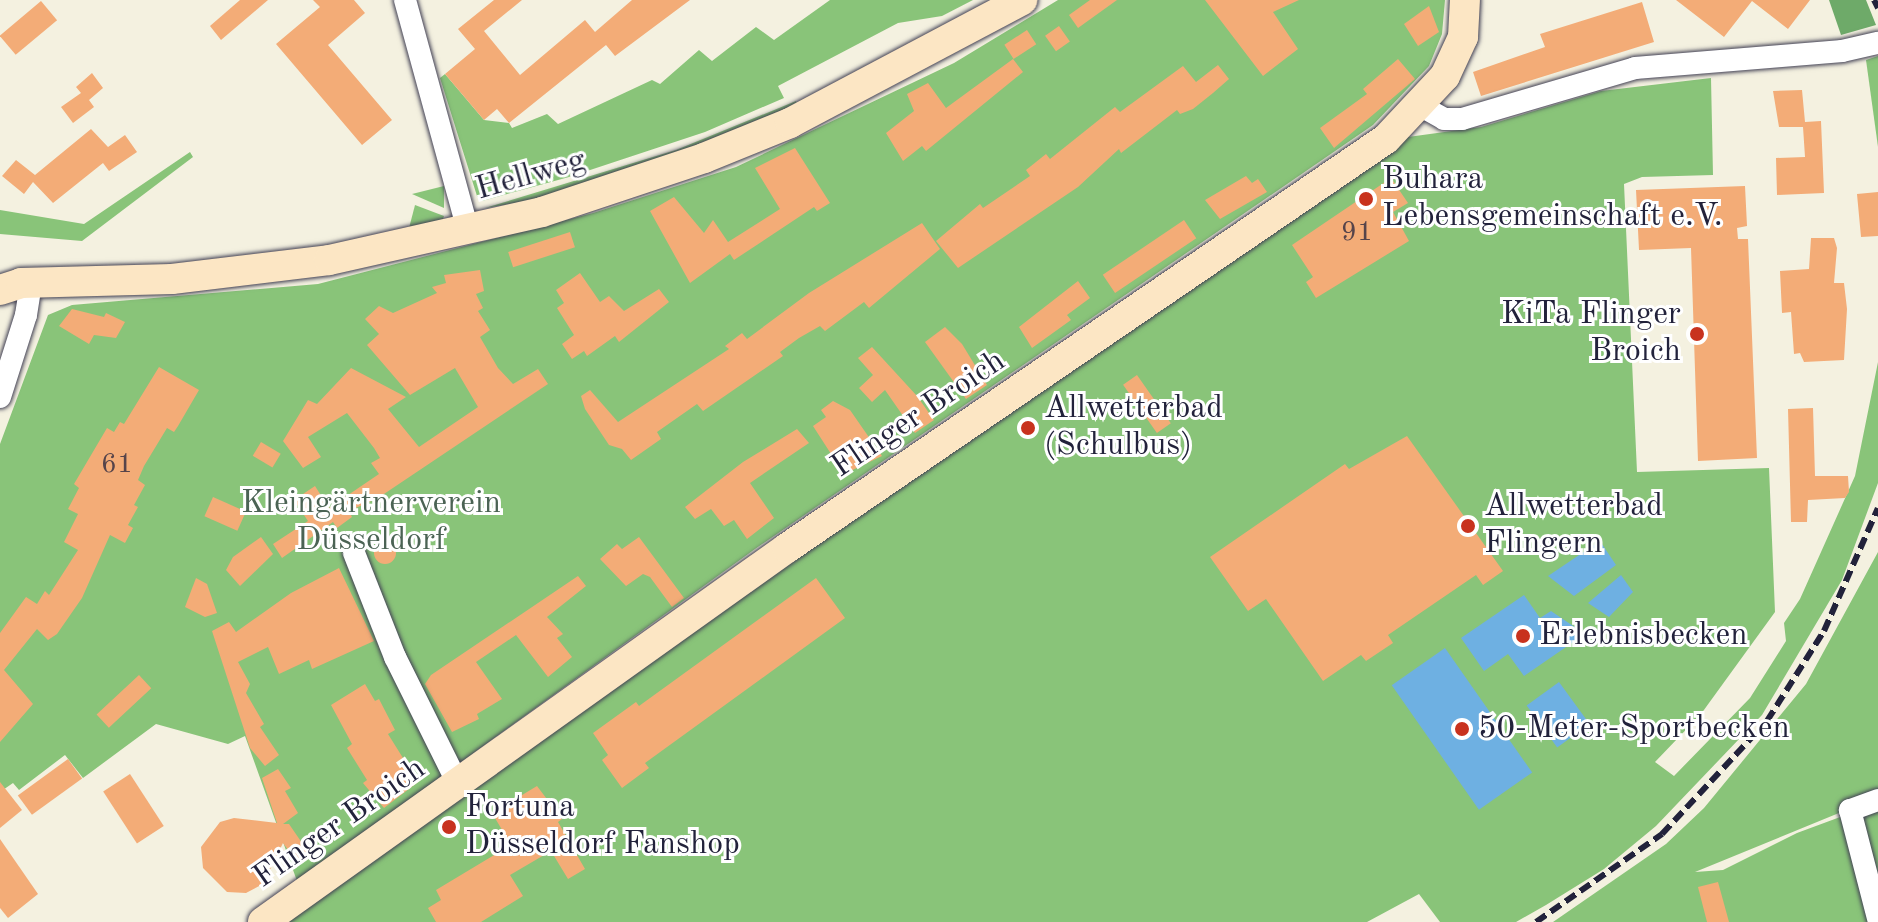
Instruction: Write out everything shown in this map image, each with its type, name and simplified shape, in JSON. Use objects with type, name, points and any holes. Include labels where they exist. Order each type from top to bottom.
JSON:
[{"type":"street","name":"Hellweg","points":[[13,283],[172,279],[298,264],[468,231],[594,196],[735,146],[849,95],[1022,0]]},
{"type":"street","name":"Flinger Broich","points":[[263,922],[787,548],[1346,168],[1421,106],[1458,53],[1465,0]]},
{"type":"street","points":[[408,1],[468,231]]},
{"type":"street","points":[[1421,106],[1444,119],[1462,119],[1635,68],[1842,51],[1878,43]]},
{"type":"street","points":[[0,397],[26,315],[13,283]]},
{"type":"street","name":"Flinger Broich","points":[[354,553],[395,657],[458,784]]},
{"type":"street","points":[[1878,800],[1850,810],[1878,918]]},
{"type":"green space","points":[[830,0],[973,0],[942,16],[898,23],[778,86],[784,98],[705,132],[569,177],[482,201],[477,196],[440,78],[445,74],[484,120],[509,123],[512,128],[547,114],[558,124],[652,80],[660,84],[699,50],[712,61],[756,27],[774,40]]},
{"type":"green space","name":"Kleingärtnerverein Düsseldorf","points":[[1058,0],[1445,0],[1442,34],[1429,66],[1373,125],[755,549],[297,881],[245,736],[228,744],[156,724],[83,778],[65,755],[19,790],[13,783],[0,792],[0,444],[48,315],[72,305],[318,284],[593,213],[736,167],[954,63]]},
{"type":"green space","points":[[1829,0],[1866,0],[1876,25],[1841,35]]},
{"type":"green space","points":[[1878,56],[1878,147],[1866,60]]},
{"type":"green space","points":[[1711,78],[1713,175],[1642,177],[1624,184],[1637,472],[1769,468],[1775,612],[1701,714],[1655,762],[1674,776],[1750,698],[1786,641],[1784,623],[1800,599],[1855,476],[1878,362],[1878,483],[1842,580],[1762,715],[1656,826],[1604,869],[1546,905],[1516,922],[1440,922],[1419,894],[1367,922],[281,922],[795,554],[1408,137],[1481,127],[1601,91]]},
{"type":"green space","points":[[796,101],[798,106],[726,136],[552,197],[485,208],[676,150]]},
{"type":"green space","points":[[190,152],[193,157],[82,241],[0,234],[0,210],[84,224]]},
{"type":"green space","points":[[444,186],[444,208],[412,194]]},
{"type":"green space","points":[[415,205],[444,216],[443,219],[408,232]]},
{"type":"green space","points":[[1878,552],[1878,797],[1695,872],[1723,870],[1797,833],[1878,803],[1878,922],[1553,922],[1666,844],[1704,808],[1806,684]]},
{"type":"water","points":[[1600,541],[1616,565],[1574,596],[1548,576]]},
{"type":"water","points":[[1621,575],[1633,592],[1609,617],[1588,603]]},
{"type":"water","name":"Erlebnisbecken","points":[[1524,595],[1540,618],[1551,611],[1585,634],[1524,676],[1508,654],[1484,671],[1461,638]]},
{"type":"water","name":"50-Meter-Sportbecken","points":[[1445,648],[1532,773],[1479,810],[1392,685]]},
{"type":"water","points":[[1559,682],[1590,724],[1557,748],[1527,706]]},
{"type":"building","points":[[240,0],[268,0],[221,40],[210,26]]},
{"type":"building","points":[[313,0],[354,0],[365,13],[328,45],[392,120],[362,145],[276,44],[320,7]]},
{"type":"building","points":[[494,0],[522,0],[484,31],[520,75],[585,20],[595,32],[632,0],[690,0],[615,56],[606,45],[509,123],[497,109],[484,120],[445,74],[475,49],[458,29]]},
{"type":"building","points":[[1090,0],[1117,0],[1078,28],[1069,15]]},
{"type":"building","points":[[1205,0],[1299,0],[1273,12],[1298,49],[1263,76]]},
{"type":"building","points":[[1676,0],[1810,0],[1788,29],[1752,1],[1724,37]]},
{"type":"building","points":[[41,1],[57,20],[16,55],[0,35]]},
{"type":"building","points":[[1642,2],[1654,42],[1481,96],[1473,72],[1545,47],[1540,34]]},
{"type":"building","points":[[1429,6],[1439,32],[1418,46],[1404,24]]},
{"type":"building","points":[[1059,26],[1070,42],[1056,51],[1045,36]]},
{"type":"building","points":[[1027,30],[1036,44],[1014,59],[1004,45]]},
{"type":"building","points":[[1013,59],[1023,72],[926,151],[922,146],[903,161],[886,133],[914,111],[907,94],[928,83],[946,108]]},
{"type":"building","points":[[1398,59],[1415,79],[1334,148],[1320,128],[1367,94],[1363,89]]},
{"type":"building","points":[[1218,65],[1229,79],[1193,109],[1180,114],[1177,110],[1121,153],[1119,149],[1078,187],[958,268],[936,241],[980,204],[983,208],[1030,176],[1026,170],[1046,154],[1050,159],[1115,107],[1120,112],[1183,66],[1196,82]]},
{"type":"building","points":[[92,73],[103,88],[89,100],[94,107],[73,123],[61,107],[81,93],[76,87]]},
{"type":"building","points":[[1802,90],[1805,122],[1821,121],[1824,193],[1777,195],[1776,158],[1805,157],[1803,127],[1779,127],[1773,91]]},
{"type":"building","points":[[91,129],[108,147],[125,135],[137,152],[109,171],[103,163],[53,203],[33,182],[24,194],[2,176],[16,160],[35,175]]},
{"type":"building","points":[[795,148],[830,203],[817,211],[814,207],[734,260],[730,254],[690,283],[650,211],[674,197],[704,233],[713,220],[728,242],[780,209],[755,168]]},
{"type":"building","points":[[1246,176],[1252,183],[1258,179],[1267,192],[1220,219],[1205,200]]},
{"type":"building","points":[[1391,178],[1408,203],[1393,212],[1409,241],[1316,298],[1306,282],[1313,277],[1292,245]]},
{"type":"building","points":[[1745,186],[1747,226],[1737,228],[1738,239],[1748,239],[1757,458],[1698,461],[1691,248],[1639,250],[1636,190]]},
{"type":"building","points":[[1878,192],[1878,236],[1861,237],[1857,194]]},
{"type":"building","points":[[1184,220],[1196,238],[1115,293],[1103,275]]},
{"type":"building","points":[[922,223],[940,249],[869,308],[864,302],[825,331],[820,326],[799,338],[780,352],[783,356],[703,411],[697,404],[657,432],[661,439],[631,460],[622,449],[609,445],[585,409],[581,396],[590,390],[618,422],[729,349],[725,346],[742,333],[747,339],[809,293]]},
{"type":"building","points":[[570,232],[575,247],[513,267],[508,252]]},
{"type":"building","points":[[1811,238],[1834,238],[1837,248],[1834,283],[1844,283],[1847,309],[1844,360],[1804,362],[1800,353],[1794,354],[1791,312],[1782,313],[1780,271],[1809,269]]},
{"type":"building","points":[[480,270],[484,291],[476,294],[483,308],[478,311],[490,330],[480,337],[498,368],[513,384],[538,369],[548,384],[378,498],[349,511],[352,517],[337,528],[333,522],[282,558],[273,544],[308,521],[294,500],[315,486],[329,508],[379,474],[371,463],[380,458],[347,413],[308,437],[321,457],[303,468],[283,441],[308,400],[317,404],[351,368],[406,397],[388,409],[419,447],[478,407],[455,368],[410,395],[367,345],[379,334],[365,319],[379,306],[393,313],[437,293],[432,287],[446,283],[444,275]]},
{"type":"building","points":[[580,273],[600,302],[609,296],[624,311],[659,289],[669,302],[619,342],[615,336],[587,356],[584,351],[572,359],[562,344],[574,335],[557,308],[564,303],[556,290]]},
{"type":"building","points":[[1078,281],[1090,298],[1067,315],[1071,320],[1032,348],[1019,327]]},
{"type":"building","points":[[72,309],[104,317],[106,313],[125,322],[116,338],[94,335],[89,344],[59,326]]},
{"type":"building","points":[[945,327],[962,344],[987,385],[966,399],[925,342]]},
{"type":"building","points":[[872,347],[917,396],[934,420],[915,433],[885,390],[872,402],[859,388],[873,375],[858,358]]},
{"type":"building","points":[[159,367],[199,390],[174,432],[167,428],[144,466],[138,480],[145,485],[134,505],[138,507],[128,525],[133,528],[125,543],[110,535],[82,598],[57,634],[48,640],[37,629],[4,670],[33,704],[0,742],[0,633],[26,597],[37,604],[45,591],[49,595],[78,550],[64,542],[78,514],[68,509],[79,488],[74,484],[107,428],[114,432],[120,422],[124,424]]},
{"type":"building","points":[[1137,375],[1171,423],[1157,433],[1123,385]]},
{"type":"building","points":[[833,401],[850,410],[882,456],[844,474],[813,426],[826,417],[821,410]]},
{"type":"building","points":[[1813,408],[1815,476],[1848,476],[1849,492],[1845,498],[1808,500],[1807,522],[1791,522],[1788,409]]},
{"type":"building","points":[[797,429],[809,443],[750,483],[774,518],[747,539],[734,520],[724,526],[711,509],[695,519],[685,507],[743,462]]},
{"type":"building","points":[[1407,436],[1503,571],[1483,585],[1476,575],[1388,635],[1393,643],[1366,661],[1361,655],[1323,681],[1266,599],[1248,611],[1210,557],[1345,464],[1349,469]]},
{"type":"building","points":[[261,442],[281,454],[272,468],[253,456]]},
{"type":"building","points":[[213,497],[246,512],[237,531],[204,516]]},
{"type":"building","points":[[261,537],[273,554],[240,586],[226,570],[233,557]]},
{"type":"building","points":[[639,537],[684,598],[672,607],[650,577],[643,574],[626,586],[600,559],[617,544],[622,549]]},
{"type":"building","points":[[381,542],[389,542],[396,553],[389,564],[381,564],[374,557],[374,549]]},
{"type":"building","points":[[339,568],[374,641],[312,669],[309,660],[279,674],[268,647],[238,662],[250,684],[246,693],[264,724],[260,727],[279,755],[265,766],[250,748],[212,631],[229,622],[236,632],[291,593]]},
{"type":"building","points":[[578,576],[586,586],[547,617],[563,634],[557,638],[572,657],[548,677],[516,635],[476,662],[502,699],[477,714],[479,719],[452,732],[425,684],[431,675]]},
{"type":"building","points":[[196,578],[207,584],[217,613],[205,617],[185,607]]},
{"type":"building","points":[[816,578],[845,618],[645,763],[649,768],[622,788],[602,760],[608,755],[593,733],[636,702],[639,706]]},
{"type":"building","points":[[139,675],[151,688],[109,728],[97,715]]},
{"type":"building","points":[[365,684],[375,701],[379,699],[395,730],[388,734],[418,782],[384,808],[363,783],[367,780],[347,748],[352,744],[331,705]]},
{"type":"building","points":[[68,759],[82,778],[32,815],[18,795]]},
{"type":"building","points":[[278,769],[291,788],[285,791],[298,813],[283,824],[289,824],[311,856],[298,864],[283,843],[263,884],[246,893],[227,892],[203,868],[201,847],[220,822],[234,818],[277,823],[262,778]]},
{"type":"building","points":[[130,774],[164,826],[137,843],[103,791]]},
{"type":"building","points":[[0,782],[22,810],[0,828]]},
{"type":"building","points":[[537,786],[562,819],[558,822],[585,869],[568,879],[551,851],[510,875],[523,896],[481,922],[436,922],[428,908],[441,900],[436,890],[511,845],[492,813]]},
{"type":"building","points":[[0,839],[38,894],[8,918],[0,908]]},
{"type":"building","points":[[1718,882],[1729,922],[1707,922],[1698,887]]},
{"type":"railway","points":[[1874,0],[1878,8]]},
{"type":"railway","points":[[1536,922],[1662,834],[1767,721],[1824,631],[1878,508]]},
{"type":"place","name":"Buhara Lebensgemeinschaft e.V.","points":[[1366,199]]},
{"type":"place","name":"KiTa Flinger Broich","points":[[1697,334]]},
{"type":"place","name":"Allwetterbad (Schulbus)","points":[[1028,428]]},
{"type":"place","name":"Allwetterbad Flingern","points":[[1468,526]]},
{"type":"place","name":"Erlebnisbecken","points":[[1523,636]]},
{"type":"place","name":"50-Meter-Sportbecken","points":[[1462,729]]},
{"type":"place","name":"Fortuna Düsseldorf Fanshop","points":[[449,827]]}]
